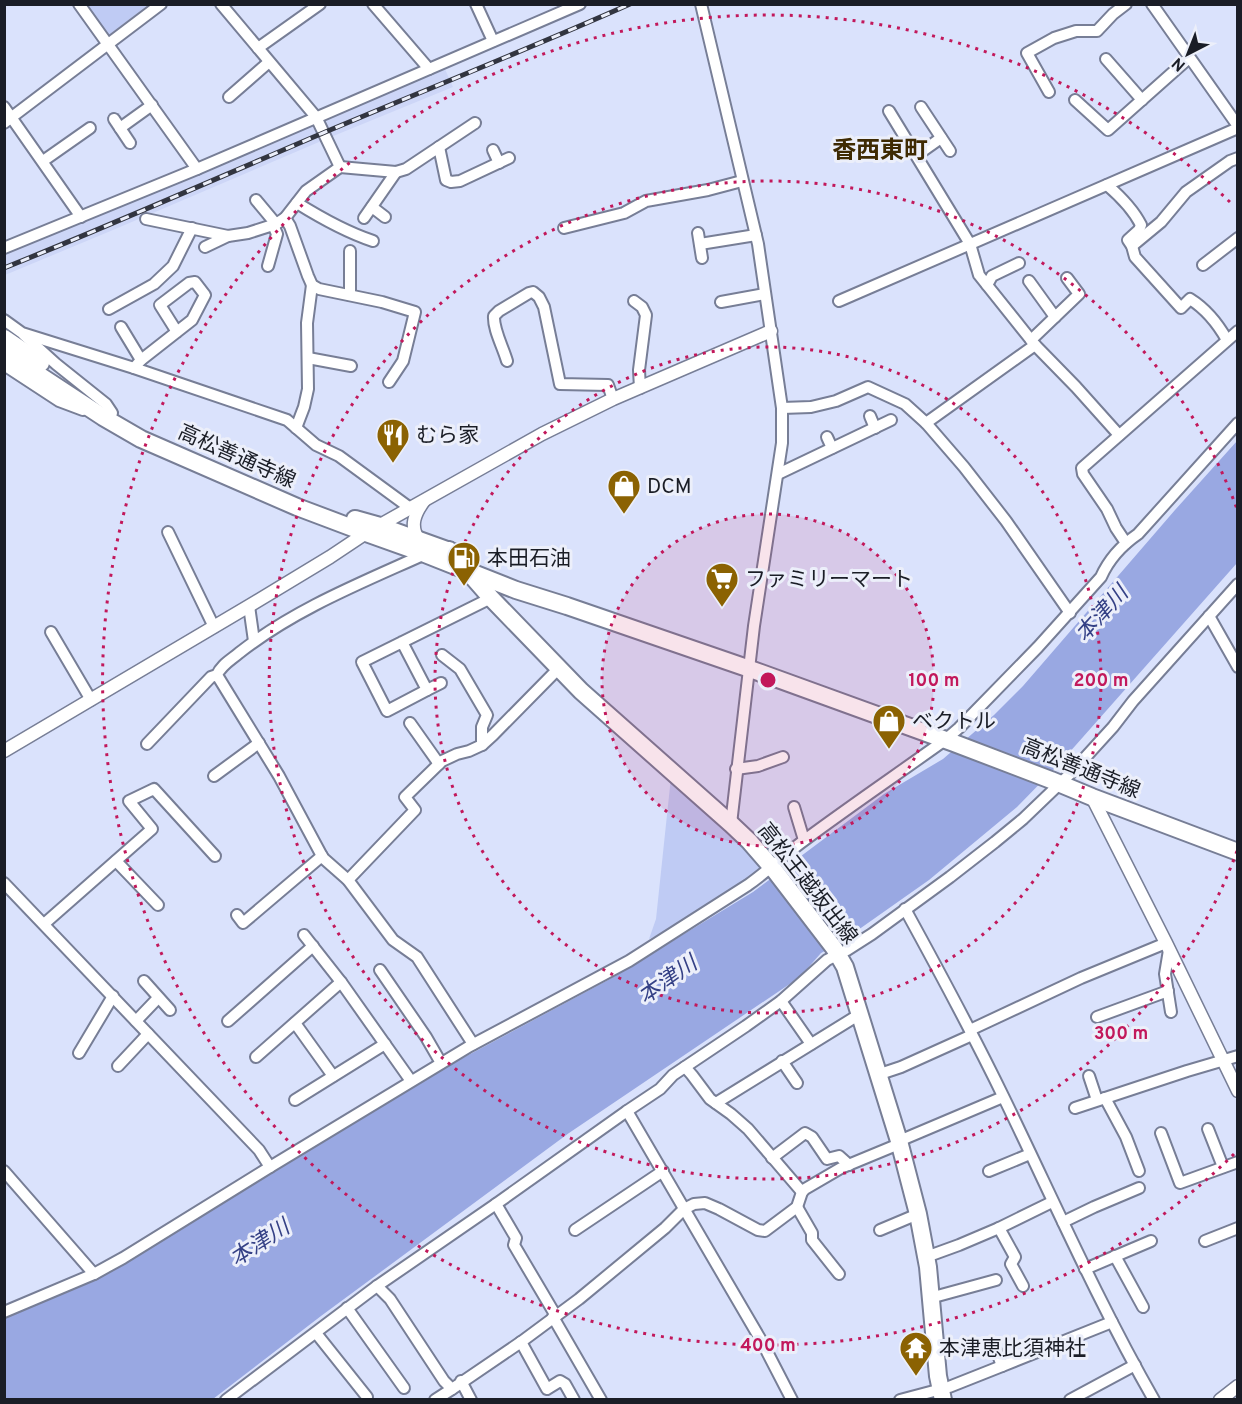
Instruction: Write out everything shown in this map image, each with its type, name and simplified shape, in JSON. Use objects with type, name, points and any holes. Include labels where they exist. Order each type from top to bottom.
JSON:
[{"type":"main road","name":"高松善通寺線","points":[[4,338],[108,415]]},
{"type":"main road","name":"高松善通寺線","points":[[4,352],[108,415],[255,482],[332,513],[383,527],[504,592],[567,606],[750,669],[950,741],[1092,798],[1238,852]]},
{"type":"main road","name":"高松善通寺線","points":[[383,527],[402,546],[449,550],[504,592]]},
{"type":"main road","name":"高松善通寺線","points":[[449,550],[466,570]]},
{"type":"main road","name":"高松王越坂出線","points":[[504,592],[559,668],[599,707],[731,824],[773,869],[836,951],[845,967],[899,1142],[918,1214],[926,1257],[942,1394]]},
{"type":"street","points":[[79,4],[197,169]]},
{"type":"street","points":[[8,120],[161,4]]},
{"type":"street","points":[[220,4],[316,117],[340,167]]},
{"type":"street","points":[[258,48],[320,4]]},
{"type":"street","points":[[373,4],[429,69]]},
{"type":"street","points":[[476,4],[493,42]]},
{"type":"street","points":[[4,248],[197,169],[580,4]]},
{"type":"street","points":[[701,4],[756,235],[782,408],[782,443],[754,626],[731,824]]},
{"type":"street","points":[[1049,92],[1027,53],[1054,38],[1076,31],[1097,31],[1126,4]]},
{"type":"street","points":[[839,301],[1238,127],[1152,4]]},
{"type":"street","points":[[1075,100],[1108,130],[1189,58]]},
{"type":"street","points":[[1106,59],[1142,100]]},
{"type":"street","points":[[229,97],[269,62]]},
{"type":"street","points":[[130,143],[117,124],[152,105]]},
{"type":"street","points":[[4,107],[8,120],[43,161],[81,217]]},
{"type":"street","points":[[921,107],[950,151]]},
{"type":"street","points":[[889,111],[970,244],[979,275],[1033,342],[1119,435]]},
{"type":"street","points":[[205,247],[228,236],[248,233],[278,223],[306,190],[340,167],[396,172],[406,169],[476,123]]},
{"type":"street","points":[[43,161],[90,128]]},
{"type":"street","points":[[916,155],[941,138]]},
{"type":"street","points":[[439,147],[446,180],[451,182],[460,181],[504,161],[493,150]]},
{"type":"street","points":[[1132,246],[1161,222],[1186,192],[1230,161],[1238,158]]},
{"type":"street","points":[[364,218],[396,172]]},
{"type":"street","points":[[564,228],[624,213],[646,201],[708,190],[742,181]]},
{"type":"street","points":[[1107,185],[1124,201],[1141,225],[1128,240],[1135,257],[1181,308],[1190,299],[1200,305],[1227,340]]},
{"type":"street","points":[[256,200],[278,223],[290,226],[312,285],[307,323],[308,389],[296,428]]},
{"type":"street","points":[[297,203],[325,221],[373,241]]},
{"type":"street","points":[[372,207],[385,217]]},
{"type":"street","points":[[146,219],[228,236]]},
{"type":"street","points":[[268,266],[278,223]]},
{"type":"street","points":[[109,309],[151,285],[172,267],[192,228]]},
{"type":"street","points":[[702,258],[699,239],[756,235]]},
{"type":"street","points":[[1203,266],[1238,238]]},
{"type":"street","points":[[350,251],[350,295]]},
{"type":"street","points":[[987,285],[992,276],[1019,262]]},
{"type":"street","points":[[926,423],[1033,342],[1079,294],[1067,278]]},
{"type":"street","points":[[1029,281],[1055,317]]},
{"type":"street","points":[[137,364],[177,332],[192,320],[205,295],[195,282],[189,283],[159,305],[177,332]]},
{"type":"street","points":[[151,285],[163,303]]},
{"type":"street","points":[[312,285],[319,289],[382,302],[415,312],[403,362],[389,381]]},
{"type":"street","points":[[507,361],[493,323],[494,316],[533,292],[539,297],[544,307],[560,384],[608,385],[613,399]]},
{"type":"street","points":[[721,302],[765,294]]},
{"type":"street","points":[[634,301],[642,306],[646,315],[639,370],[640,388]]},
{"type":"street","points":[[4,321],[22,333],[106,404],[108,415],[58,401],[4,365]]},
{"type":"street","points":[[121,327],[137,364]]},
{"type":"street","points":[[4,751],[383,527],[410,508],[542,434],[613,399],[771,331]]},
{"type":"street","points":[[1126,543],[1107,509],[1083,474],[1082,468],[1238,331]]},
{"type":"street","points":[[22,333],[137,364],[287,420],[316,445],[339,456],[410,508]]},
{"type":"street","points":[[308,358],[351,366]]},
{"type":"street","points":[[782,408],[811,408],[836,401],[868,387],[905,404],[926,423],[964,467],[1006,521],[1070,613]]},
{"type":"street","points":[[870,416],[875,428]]},
{"type":"street","points":[[778,474],[891,420]]},
{"type":"street","points":[[4,1312],[94,1274],[123,1258],[473,1044],[629,961],[773,869],[804,840],[950,741],[959,728],[1070,613],[1101,577],[1106,565],[1126,543],[1138,534],[1238,423]]},
{"type":"street","points":[[827,437],[832,448]]},
{"type":"street","points":[[217,675],[220,668],[254,641],[306,609],[422,547],[414,533],[414,519],[424,500]]},
{"type":"street","points":[[383,527],[391,539],[402,546]]},
{"type":"street","points":[[168,532],[214,627]]},
{"type":"street","points":[[226,1400],[377,1286],[660,1089],[673,1075],[782,1001],[836,951],[872,934],[995,842],[1023,819],[1056,782],[1113,727],[1133,701],[1238,584]]},
{"type":"street","points":[[441,683],[388,714],[358,665],[504,592]]},
{"type":"street","points":[[249,606],[254,641]]},
{"type":"street","points":[[1209,616],[1238,667]]},
{"type":"street","points":[[51,632],[91,700]]},
{"type":"street","points":[[402,642],[427,690]]},
{"type":"street","points":[[442,655],[460,669],[487,715],[482,727],[482,745]]},
{"type":"street","points":[[348,880],[415,810],[405,797],[441,761],[482,745],[559,668]]},
{"type":"street","points":[[217,675],[279,776],[322,856],[348,880],[393,939],[417,957],[473,1044]]},
{"type":"street","points":[[147,744],[211,676],[217,675]]},
{"type":"street","points":[[410,723],[439,764]]},
{"type":"street","points":[[214,776],[259,743]]},
{"type":"street","points":[[736,769],[758,766],[783,757]]},
{"type":"street","points":[[44,924],[152,829],[129,801],[154,789],[215,856]]},
{"type":"street","points":[[1092,798],[1238,1091]]},
{"type":"street","points":[[794,807],[804,840]]},
{"type":"street","points":[[237,915],[243,923],[322,856]]},
{"type":"street","points":[[116,861],[158,905]]},
{"type":"street","points":[[4,883],[259,1150],[270,1167]]},
{"type":"street","points":[[905,909],[1004,1097],[1085,1269],[1154,1400]]},
{"type":"street","points":[[304,935],[341,982],[411,1082]]},
{"type":"street","points":[[228,1021],[313,946]]},
{"type":"street","points":[[1167,946],[1165,974],[1171,1012]]},
{"type":"street","points":[[877,1075],[902,1066],[1081,978],[1167,946]]},
{"type":"street","points":[[380,970],[441,1063]]},
{"type":"street","points":[[144,981],[170,1010]]},
{"type":"street","points":[[256,1057],[341,982]]},
{"type":"street","points":[[1096,1017],[1168,991]]},
{"type":"street","points":[[79,1053],[113,996]]},
{"type":"street","points":[[136,1021],[158,998]]},
{"type":"street","points":[[782,1001],[811,1044]]},
{"type":"street","points":[[716,1103],[860,1014]]},
{"type":"street","points":[[295,1023],[333,1076]]},
{"type":"street","points":[[118,1066],[148,1034]]},
{"type":"street","points":[[295,1100],[385,1044]]},
{"type":"street","points":[[1074,1108],[1238,1056]]},
{"type":"street","points":[[782,1061],[797,1083]]},
{"type":"street","points":[[685,1067],[710,1099],[748,1129],[802,1192]]},
{"type":"street","points":[[1089,1076],[1126,1137],[1139,1170]]},
{"type":"street","points":[[435,1400],[520,1342],[598,1284],[665,1228],[684,1209],[694,1204],[705,1203],[758,1230],[765,1231],[797,1207],[802,1192],[832,1173],[1004,1097]]},
{"type":"street","points":[[627,1111],[762,1342],[792,1400]]},
{"type":"street","points":[[1208,1130],[1223,1167]]},
{"type":"street","points":[[772,1158],[805,1133],[812,1137],[827,1158],[839,1156],[849,1165]]},
{"type":"street","points":[[1161,1133],[1180,1183],[1238,1162]]},
{"type":"street","points":[[989,1171],[1030,1154]]},
{"type":"street","points":[[4,1171],[94,1274]]},
{"type":"street","points":[[575,1230],[663,1171]]},
{"type":"street","points":[[1063,1222],[1091,1202],[1134,1194]]},
{"type":"street","points":[[926,1257],[999,1228],[1052,1202]]},
{"type":"street","points":[[496,1204],[516,1238],[514,1245],[601,1400]]},
{"type":"street","points":[[797,1207],[812,1233],[812,1240],[839,1274]]},
{"type":"street","points":[[880,1230],[918,1214]]},
{"type":"street","points":[[999,1228],[1014,1257],[1011,1264],[1023,1286]]},
{"type":"street","points":[[1204,1241],[1238,1228]]},
{"type":"street","points":[[1085,1269],[1150,1241]]},
{"type":"street","points":[[1115,1256],[1143,1307]]},
{"type":"street","points":[[930,1298],[996,1280]]},
{"type":"street","points":[[377,1286],[390,1299],[444,1381],[457,1385],[471,1400]]},
{"type":"street","points":[[347,1308],[405,1389]]},
{"type":"street","points":[[900,1400],[942,1394],[1002,1366],[1112,1322]]},
{"type":"street","points":[[316,1333],[367,1397]]},
{"type":"street","points":[[520,1342],[547,1389],[560,1381],[565,1384],[574,1400]]},
{"type":"street","points":[[997,1352],[1002,1366]]},
{"type":"street","points":[[1070,1400],[1135,1365]]},
{"type":"street","points":[[1222,1399],[1238,1386]]},
{"type":"shaded area","points":[[85,5],[148,5],[109,35]]},
{"type":"shaded area","points":[[444,67],[453,87],[5,275],[5,252]]},
{"type":"shaded area","points":[[671,777],[731,831],[764,869],[665,932],[649,939],[656,919]]},
{"type":"water","name":"本津川","points":[[1237,441],[1237,563],[1060,763],[1017,807],[929,880],[841,942],[821,953],[800,977],[569,1133],[321,1316],[213,1399],[5,1400],[5,1317],[86,1283],[124,1264],[433,1074],[610,979],[753,892],[884,794],[943,759],[994,715],[1023,686]]},
{"type":"railway","points":[[4,268],[630,4]]},
{"type":"place","name":"むら家","points":[[393,464]]},
{"type":"place","name":"DCM","points":[[624,515]]},
{"type":"place","name":"本田石油","points":[[464,587]]},
{"type":"place","name":"ファミリーマート","points":[[722,608]]},
{"type":"place","name":"ベクトル","points":[[889,750]]},
{"type":"place","name":"本津恵比須神社","points":[[916,1377]]},
{"type":"district","name":"香西東町","points":[[880,150]]}]
